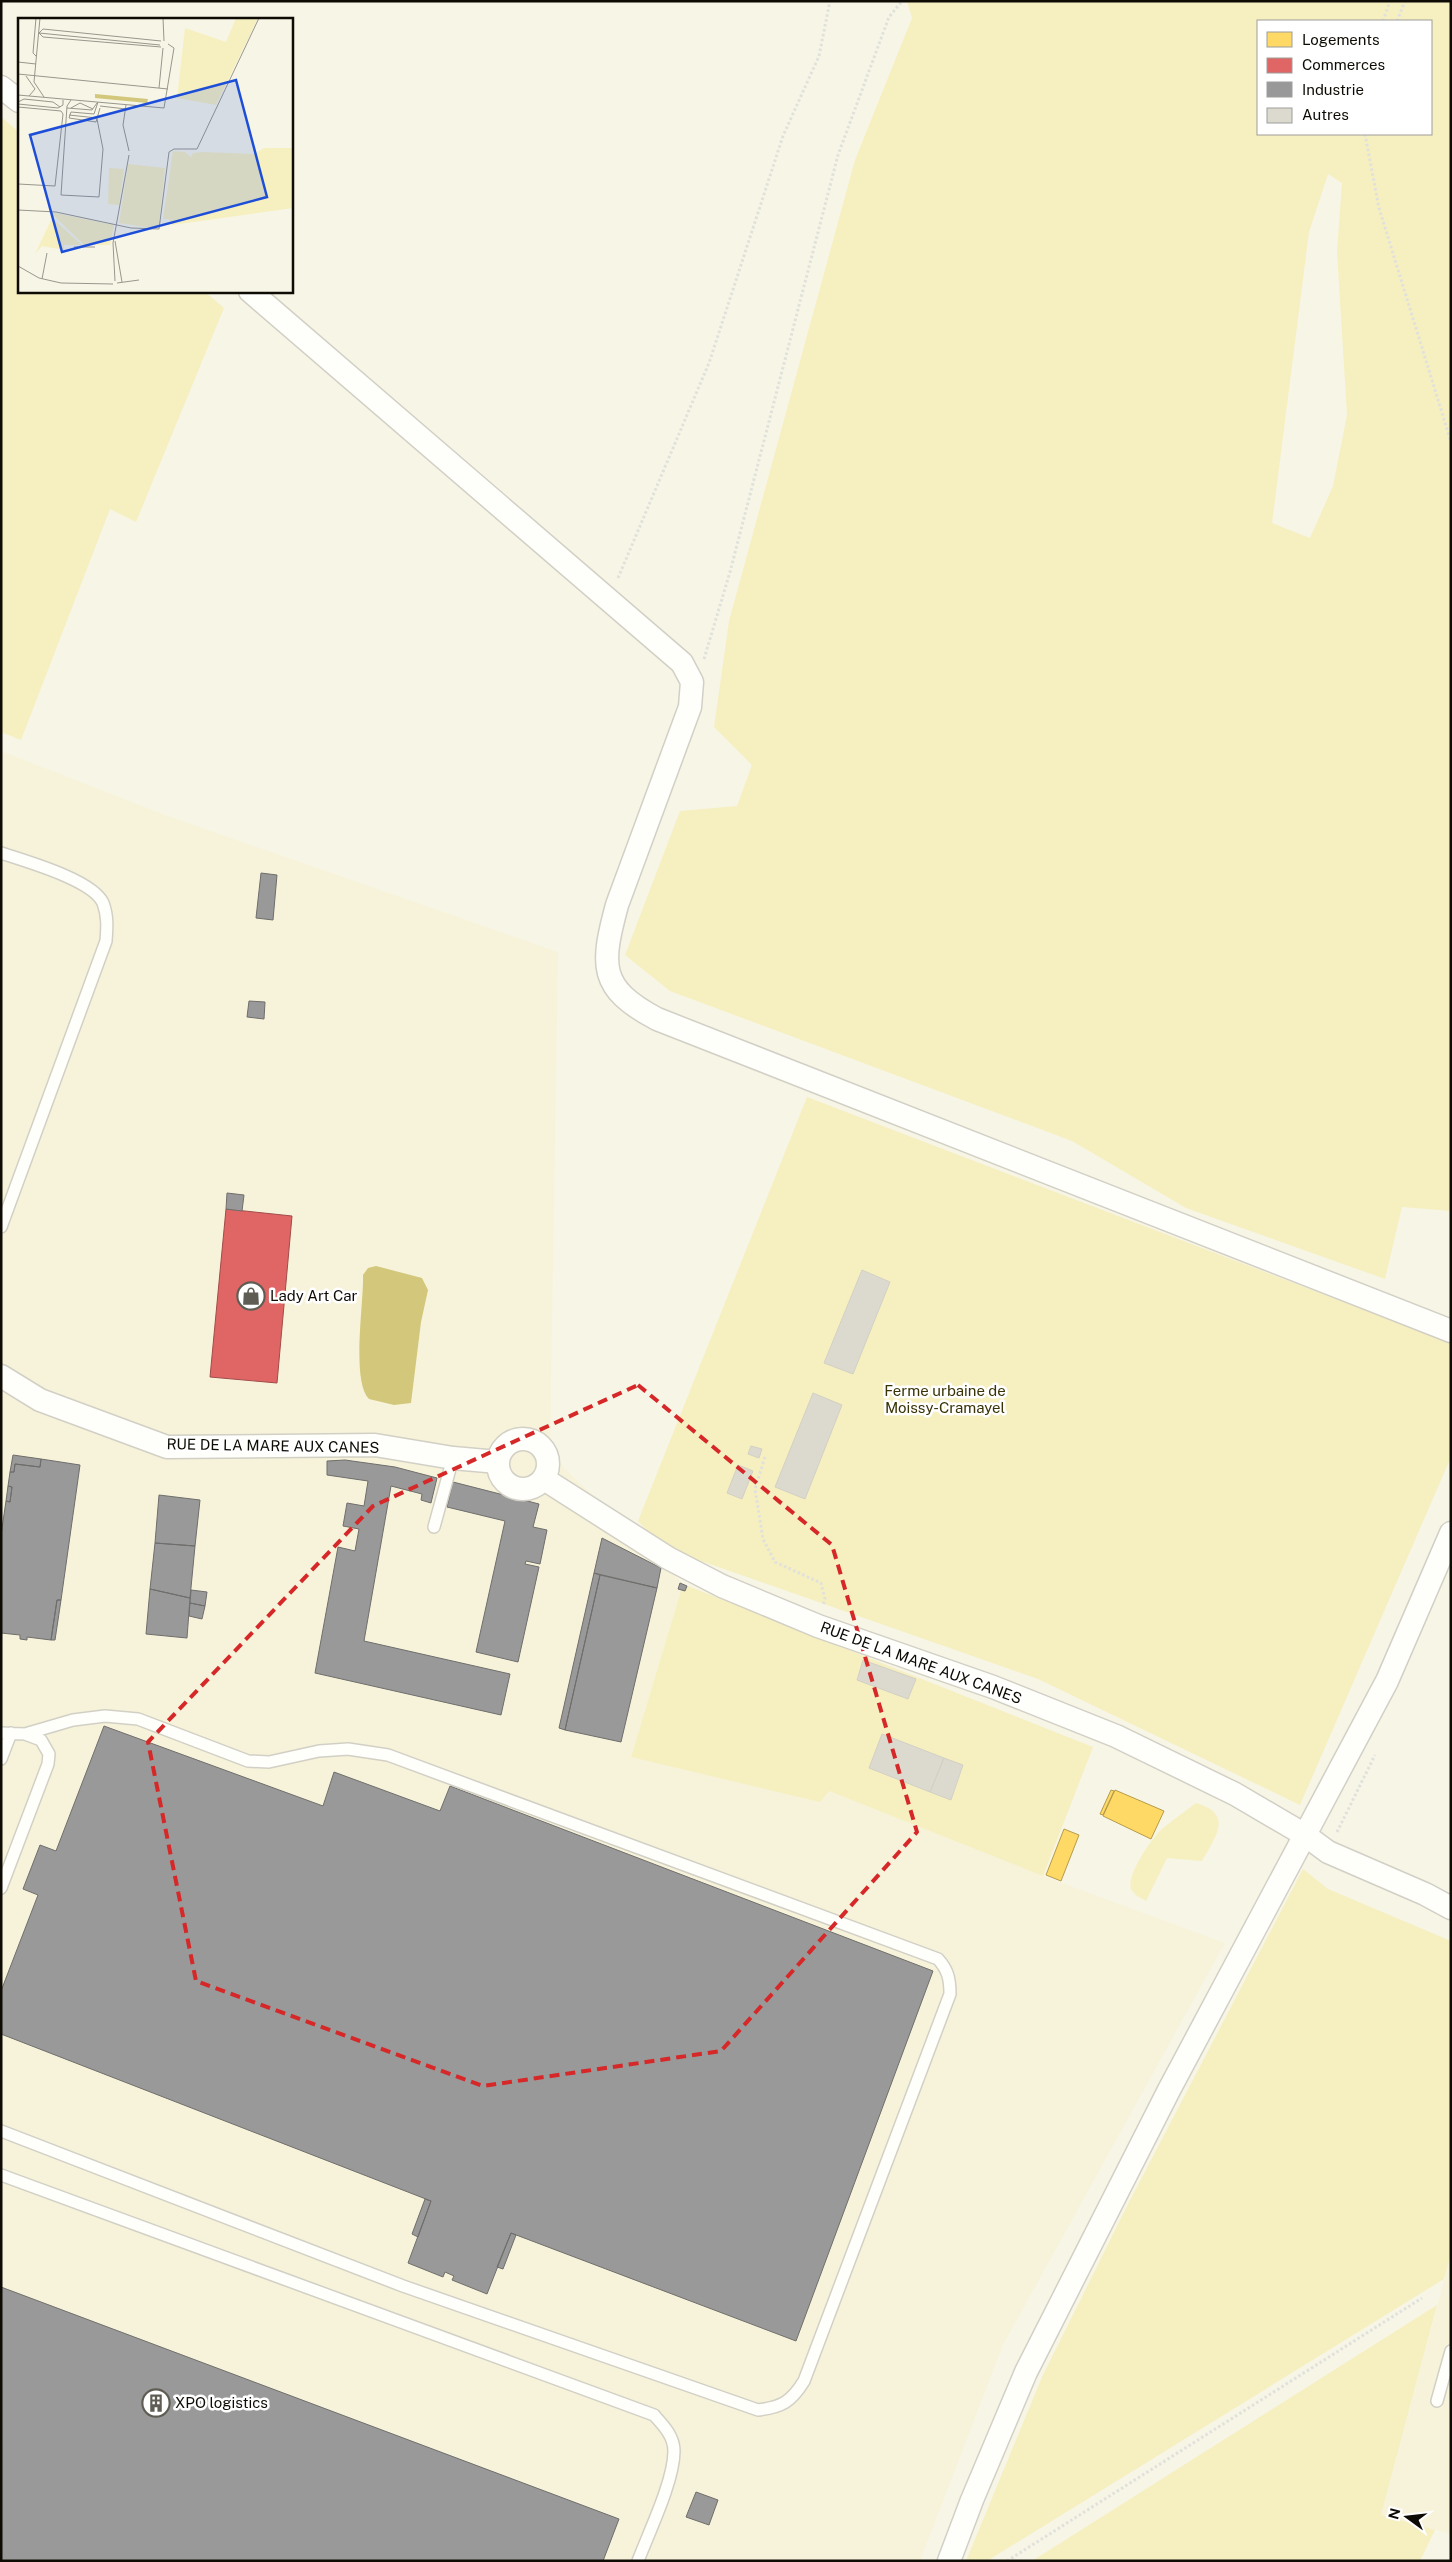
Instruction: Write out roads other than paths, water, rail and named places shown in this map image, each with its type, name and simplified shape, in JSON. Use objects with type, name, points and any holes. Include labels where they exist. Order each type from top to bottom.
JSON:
[{"type":"street","points":[[1,87],[18,100]]},
{"type":"street","points":[[251,292],[682,663],[692,682],[690,707],[617,905],[608,938],[606,966],[614,987],[631,1006],[657,1019],[1451,1331]]},
{"type":"street","name":"RUE DE LA MARE AUX CANES","points":[[1,1376],[40,1400],[167,1447],[375,1446],[453,1458],[498,1462]]},
{"type":"street","points":[[528,1439],[535,1441],[541,1446],[548,1458],[547,1472],[544,1479],[532,1488],[518,1489],[506,1482],[499,1470],[498,1462],[504,1447],[511,1442],[528,1439]]},
{"type":"street","name":"RUE DE LA MARE AUX CANES","points":[[544,1479],[668,1558],[722,1586],[818,1626],[993,1687],[1116,1736],[1235,1794],[1305,1835],[1328,1852],[1425,1894]]},
{"type":"street","points":[[949,2561],[972,2500],[1030,2363],[1160,2108],[1387,1681],[1451,1533]]},
{"type":"street","points":[[1425,1894],[1451,1900]]},
{"type":"street","points":[[1425,1894],[1451,1908]]},
{"type":"lane","points":[[1,853],[68,877],[88,888],[102,902],[107,919],[106,941],[1,1227]]},
{"type":"lane","points":[[434,1527],[453,1458]]},
{"type":"lane","points":[[1,2131],[412,2289],[741,2406],[758,2410],[772,2408],[794,2397],[804,2381],[950,1994],[950,1978],[945,1966],[938,1959],[388,1755],[348,1750],[319,1751],[269,1762],[248,1761],[138,1719],[105,1716],[73,1720],[25,1734]]},
{"type":"lane","points":[[1,1759],[6,1733],[25,1734],[41,1740],[49,1754],[48,1764],[1,1888]]},
{"type":"lane","points":[[1,2175],[654,2415],[666,2428],[674,2450],[670,2475],[638,2561]]},
{"type":"lane","points":[[1437,2401],[1451,2351]]},
{"type":"place","name":"Lady Art Car","points":[[251,1296]]},
{"type":"place","name":"XPO logistics","points":[[156,2403]]},
{"type":"park label","name":"Ferme urbaine de Moissy-Cramayel","points":[[945,1400]]}]
